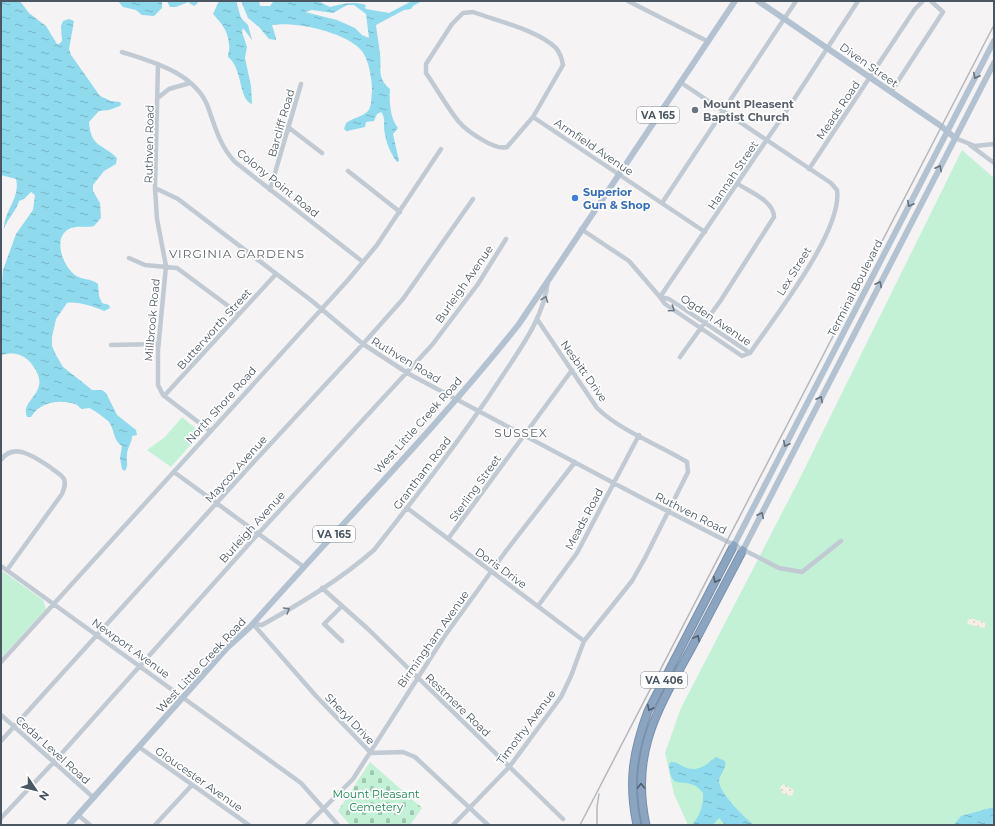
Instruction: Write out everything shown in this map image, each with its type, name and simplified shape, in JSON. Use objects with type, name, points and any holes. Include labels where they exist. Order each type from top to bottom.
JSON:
[{"type":"highway","name":"VA 406","points":[[637,825],[631,781],[634,755],[641,730],[648,711],[734,545]]},
{"type":"highway","name":"VA 406","points":[[646,825],[642,804],[640,779],[649,731],[659,708],[743,550]]},
{"type":"main road","name":"West Little Creek Road","points":[[69,825],[227,648],[253,624],[456,399],[519,324],[706,41],[735,1]]},
{"type":"main road","name":"Diven Street","points":[[758,1],[948,130],[955,138]]},
{"type":"main road","name":"Terminal Boulevard","points":[[734,545],[994,41]]},
{"type":"main road","name":"Terminal Boulevard","points":[[743,550],[994,63]]},
{"type":"street","points":[[628,1],[706,41]]},
{"type":"street","points":[[662,203],[796,1]]},
{"type":"street","name":"Hannah Street","points":[[660,297],[738,184],[858,1]]},
{"type":"street","name":"Meads Road","points":[[809,169],[915,9],[923,1]]},
{"type":"street","points":[[891,92],[943,12],[931,1]]},
{"type":"street","points":[[473,12],[536,35],[556,48],[562,57],[563,65],[533,117],[507,147],[503,148],[492,146],[458,121],[426,73],[426,64],[452,24],[463,13],[473,12]]},
{"type":"street","name":"Colony Point Road","points":[[122,52],[158,64],[177,73],[190,83],[205,100],[217,135],[226,151],[235,162],[364,262]]},
{"type":"street","name":"Ruthven Road","points":[[158,64],[159,97],[155,188],[178,199],[364,344],[406,373],[669,512],[779,568],[802,572],[841,541]]},
{"type":"street","points":[[680,82],[809,169]]},
{"type":"street","points":[[159,97],[169,89],[190,83]]},
{"type":"street","name":"Barcliff Road","points":[[270,190],[301,84]]},
{"type":"street","name":"Armfield Avenue","points":[[533,117],[619,173],[705,232]]},
{"type":"street","points":[[288,127],[322,153]]},
{"type":"street","name":"Diven Street","points":[[955,138],[968,144]]},
{"type":"street","points":[[968,144],[975,146],[994,145]]},
{"type":"street","points":[[968,144],[994,163]]},
{"type":"street","name":"North Shore Road","points":[[1,662],[364,262],[400,212],[441,149]]},
{"type":"street","name":"Lex Street","points":[[750,353],[813,262],[837,205],[837,190],[831,183],[809,169]]},
{"type":"street","points":[[348,171],[400,212]]},
{"type":"street","points":[[680,356],[702,329],[774,217],[772,208],[738,184]]},
{"type":"street","name":"Millbrook Road","points":[[155,188],[157,219],[166,266],[156,378],[160,390],[164,396],[210,431]]},
{"type":"street","name":"Maycox Avenue","points":[[1,741],[364,344],[403,299],[473,199]]},
{"type":"street","name":"Ogden Avenue","points":[[581,229],[629,261],[665,304],[742,356],[750,353]]},
{"type":"street","name":"Burleigh Avenue","points":[[1,818],[54,762],[258,534],[432,344],[460,308],[506,239]]},
{"type":"street","points":[[129,258],[144,265],[166,266],[183,271],[239,314]]},
{"type":"street","name":"Butterworth Street","points":[[164,396],[276,274]]},
{"type":"street","name":"Grantham Road","points":[[253,624],[262,625],[353,569],[374,550],[479,411],[517,354],[537,319],[547,292],[548,278]]},
{"type":"street","name":"Ogden Avenue","points":[[660,297],[669,299],[750,353]]},
{"type":"street","name":"Nesbitt Drive","points":[[537,319],[597,408],[607,417],[687,462]]},
{"type":"street","points":[[111,345],[159,344]]},
{"type":"street","name":"Sterling Street","points":[[448,539],[572,370]]},
{"type":"street","name":"Meads Road","points":[[538,606],[577,553],[639,435]]},
{"type":"street","points":[[1,460],[6,454],[14,451],[29,454],[60,475],[65,484],[62,494],[7,570]]},
{"type":"street","name":"Birmingham Avenue","points":[[307,825],[353,779],[371,753],[417,677],[491,572],[574,462]]},
{"type":"street","name":"Timothy Avenue","points":[[453,825],[510,766],[561,697],[571,676],[584,641],[632,581],[669,512],[688,472],[687,462]]},
{"type":"street","points":[[174,472],[304,567]]},
{"type":"street","name":"Doris Drive","points":[[407,508],[584,641]]},
{"type":"street","name":"Newport Avenue","points":[[1,566],[140,665],[301,783],[338,825]]},
{"type":"street","name":"Restmere Road","points":[[322,588],[510,766],[563,819]]},
{"type":"street","points":[[342,606],[324,624],[342,641]]},
{"type":"street","name":"Sheryl Drive","points":[[253,624],[316,696],[371,753],[403,752],[415,757],[488,825]]},
{"type":"street","name":"Cedar Level Road","points":[[1,715],[94,798]]},
{"type":"street","name":"Gloucester Avenue","points":[[139,747],[249,825]]},
{"type":"street","points":[[156,825],[192,785]]},
{"type":"street","points":[[78,815],[90,825]]},
{"type":"green space","points":[[962,150],[994,178],[994,825],[688,825],[674,794],[665,753],[681,708],[798,482]]},
{"type":"green space","points":[[182,417],[201,433],[171,467],[147,450],[165,437]]},
{"type":"green space","points":[[1,570],[43,600],[46,609],[1,658]]},
{"type":"green space","name":"Mount Pleasant Cemetery","points":[[370,762],[422,808],[410,825],[350,825],[338,811]]},
{"type":"sand","points":[[970,618],[984,622],[987,626],[984,628],[968,624],[967,622]]},
{"type":"sand","points":[[783,784],[794,790],[792,796],[782,793],[780,788]]},
{"type":"water","points":[[1,1],[20,1],[29,13],[46,26],[57,44],[62,41],[61,26],[63,21],[69,19],[74,21],[69,49],[71,55],[100,96],[111,101],[120,102],[121,104],[120,106],[109,110],[99,111],[89,122],[90,130],[95,141],[117,158],[116,164],[104,171],[93,185],[93,191],[100,203],[101,218],[94,226],[75,227],[69,229],[64,233],[60,245],[63,259],[71,271],[77,277],[98,284],[99,296],[102,303],[109,305],[110,308],[104,311],[91,306],[67,303],[56,319],[52,337],[52,346],[63,367],[92,390],[102,390],[106,393],[117,415],[136,430],[137,435],[132,436],[128,450],[125,471],[122,469],[120,458],[122,446],[117,441],[111,425],[91,409],[82,409],[75,404],[56,402],[44,405],[31,417],[27,417],[26,410],[38,388],[39,381],[37,372],[27,359],[20,355],[1,355],[1,295],[3,270],[16,234],[33,210],[35,195],[31,192],[24,199],[19,201],[4,229],[4,223],[14,199],[17,186],[16,179],[1,175]]},
{"type":"water","points":[[118,1],[162,1],[162,8],[154,16],[142,15],[136,10],[123,7]]},
{"type":"water","points":[[167,1],[197,1],[198,3],[194,6],[188,2],[176,7],[170,7]]},
{"type":"water","points":[[219,1],[236,1],[241,18],[248,25],[252,40],[243,28],[242,32],[247,47],[245,58],[251,86],[252,104],[244,96],[236,68],[228,57],[229,47],[226,31],[213,14]]},
{"type":"water","points":[[241,1],[259,1],[260,6],[270,6],[273,2],[320,2],[330,7],[357,3],[366,5],[366,9],[389,13],[412,1],[422,1],[413,6],[411,9],[404,10],[376,25],[380,54],[380,73],[383,81],[390,89],[393,119],[398,128],[393,134],[399,161],[397,162],[388,146],[385,137],[384,118],[381,112],[377,114],[374,121],[366,122],[365,127],[347,131],[344,129],[346,123],[366,113],[371,104],[371,75],[364,54],[361,50],[344,38],[306,26],[282,24],[272,25],[276,40],[269,39],[259,27],[248,18]],"holes":[[[347,5],[354,5],[366,14],[369,38],[362,35],[355,28],[337,20],[305,12],[312,10],[333,13]]]},
{"type":"water","points":[[716,757],[725,761],[725,766],[719,781],[723,792],[739,811],[754,825],[725,825],[719,818],[713,825],[692,825],[701,810],[703,793],[692,784],[673,780],[670,774],[669,765],[673,762],[687,768],[695,769],[703,767]]},
{"type":"water","points":[[994,807],[994,823],[987,825],[954,825],[961,816]]},
{"type":"railway","points":[[580,825],[994,25]]},
{"type":"railway","points":[[597,825],[599,794]]},
{"type":"place","name":"Mount Pleasent Baptist Church","points":[[695,110]]},
{"type":"place","name":"Superior Gun & Shop","points":[[575,198]]},
{"type":"district","name":"VIRGINIA GARDENS","points":[[237,253]]},
{"type":"district","name":"SUSSEX","points":[[521,432]]}]
